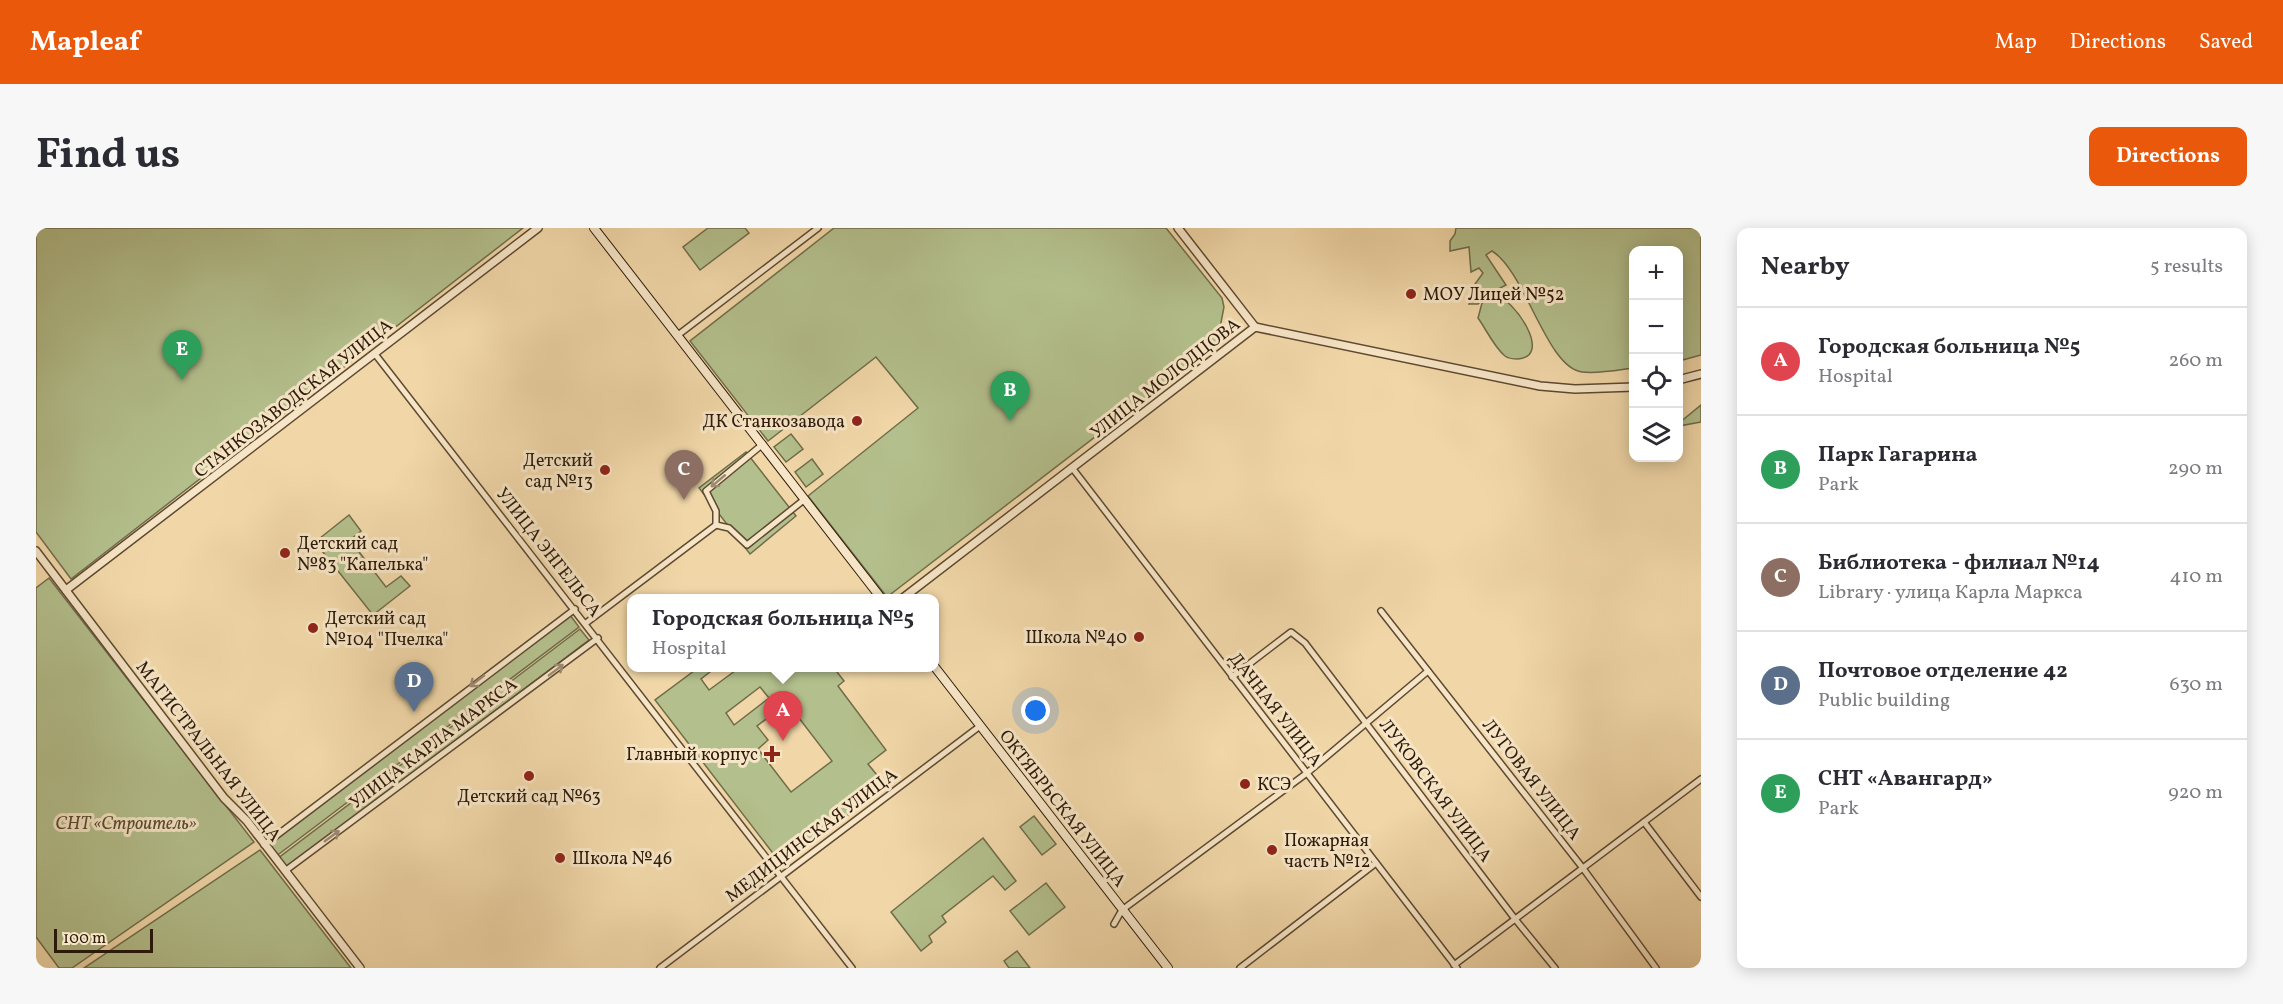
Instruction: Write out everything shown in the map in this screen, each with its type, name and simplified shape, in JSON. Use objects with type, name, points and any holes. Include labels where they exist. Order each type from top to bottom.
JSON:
[{"type":"main road","points":[[594,228],[878,594]]},
{"type":"main road","name":"ОКТЯБРЬСКАЯ УЛИЦА","points":[[939,672],[1168,968]]},
{"type":"street","name":"СТАНКОЗАВОДСКАЯ УЛИЦА","points":[[66,590],[538,228]]},
{"type":"street","points":[[678,335],[818,228]]},
{"type":"street","points":[[1178,228],[1255,327]]},
{"type":"street","name":"УЛИЦА МОЛОДЦОВА","points":[[908,594],[1255,327],[1540,386],[1585,389],[1629,387]]},
{"type":"street","name":"УЛИЦА ЭНГЕЛЬСА","points":[[375,354],[598,638],[852,968]]},
{"type":"street","points":[[1683,379],[1701,374]]},
{"type":"street","points":[[716,525],[716,511],[706,491],[763,444]]},
{"type":"street","name":"ДАЧНАЯ УЛИЦА","points":[[1073,469],[1455,966]]},
{"type":"street","points":[[716,525],[729,528],[747,545],[805,499]]},
{"type":"street","points":[[586,623],[716,525]]},
{"type":"street","name":"МАГИСТРАЛЬНАЯ УЛИЦА","points":[[36,551],[224,798],[285,871],[360,968]]},
{"type":"street","name":"УЛИЦА КАРЛА МАРКСА","points":[[264,845],[575,609]]},
{"type":"street","name":"ЛУГОВАЯ УЛИЦА","points":[[1381,611],[1582,867],[1656,968]]},
{"type":"street","name":"ЛУКОВСКАЯ УЛИЦА","points":[[1232,677],[1291,632],[1305,643],[1515,919],[1555,968]]},
{"type":"street","name":"УЛИЦА КАРЛА МАРКСА","points":[[285,871],[598,638]]},
{"type":"street","points":[[1114,924],[1122,910],[1306,773],[1428,671]]},
{"type":"street","name":"МЕДИЦИНСКАЯ УЛИЦА","points":[[660,968],[980,726]]},
{"type":"street","points":[[1455,966],[1582,867],[1701,779]]},
{"type":"street","points":[[1644,822],[1701,897]]},
{"type":"street","points":[[1240,968],[1376,863]]},
{"type":"green space","points":[[36,228],[523,228],[71,579],[36,532]]},
{"type":"green space","points":[[708,228],[745,228],[749,233],[700,270],[683,247]]},
{"type":"green space","points":[[834,228],[1166,228],[1222,298],[1224,307],[1217,343],[891,594],[885,594],[808,496],[918,408],[876,357],[768,441],[690,341]]},
{"type":"green space","points":[[1456,228],[1701,228],[1701,355],[1683,360],[1683,246],[1629,246],[1629,368],[1582,372],[1569,366],[1558,354],[1515,278],[1504,262],[1492,251],[1486,255],[1506,285],[1487,295],[1478,304],[1469,304],[1475,284],[1483,273],[1479,268],[1471,272],[1469,247],[1450,251],[1450,241]]},
{"type":"green space","points":[[1495,295],[1503,298],[1511,306],[1527,327],[1532,348],[1528,356],[1518,359],[1505,356],[1478,318],[1482,303]]},
{"type":"green space","points":[[1701,405],[1701,422],[1683,425],[1683,420]]},
{"type":"green space","points":[[791,434],[803,449],[786,462],[774,447]]},
{"type":"green space","points":[[746,452],[796,516],[750,554],[699,488]]},
{"type":"green space","points":[[812,459],[823,474],[806,487],[795,472]]},
{"type":"green space","points":[[349,515],[361,531],[350,540],[386,587],[401,576],[410,586],[373,615],[315,542]]},
{"type":"green space","name":"СНТ «Строитель»","points":[[49,578],[254,842],[72,968],[59,968],[36,937],[36,588]]},
{"type":"green space","points":[[570,615],[579,627],[275,857],[266,845]]},
{"type":"green space","points":[[580,629],[589,640],[285,870],[277,859]]},
{"type":"green space","points":[[693,672],[710,672],[701,679],[709,690],[734,672],[837,672],[844,681],[838,686],[886,750],[868,764],[886,786],[782,865],[655,700]],"holes":[[[760,687],[769,698],[734,725],[726,713]],[[778,710],[789,725],[799,718],[832,761],[791,792],[758,749],[768,740],[757,726]]]},
{"type":"green space","points":[[1034,816],[1056,844],[1042,855],[1020,827]]},
{"type":"green space","points":[[983,838],[1016,881],[1005,890],[993,876],[942,916],[946,922],[929,936],[932,942],[921,951],[891,912]]},
{"type":"green space","name":"СНТ «Строитель»","points":[[260,850],[351,968],[84,968]]},
{"type":"green space","points":[[1046,883],[1065,907],[1029,935],[1010,911]]},
{"type":"green space","points":[[1017,951],[1030,968],[1009,968],[1004,961]]},
{"type":"place","name":"МОУ Лицей №52","points":[[1411,294]]},
{"type":"place","name":"СНТ «Авангард»","points":[[182,380]]},
{"type":"place","name":"ДК Станкозавода","points":[[857,421]]},
{"type":"place","name":"Парк Гагарина","points":[[1010,421]]},
{"type":"place","name":"Детский сад №13","points":[[605,470]]},
{"type":"place","name":"Библиотека - филиал №14","points":[[684,500]]},
{"type":"place","name":"Детский сад №83 \"Капелька\"","points":[[285,553]]},
{"type":"place","name":"Детский сад №104 \"Пчелка\"","points":[[313,628]]},
{"type":"place","name":"Школа №40","points":[[1139,637]]},
{"type":"place","name":"Почтовое отделение 42","points":[[414,712]]},
{"type":"place","name":"Городская больница №5","points":[[783,741]]},
{"type":"place","name":"Главный корпус","points":[[772,754]]},
{"type":"place","name":"Детский сад №63","points":[[529,776]]},
{"type":"place","name":"КСЭ","points":[[1245,784]]},
{"type":"place","name":"Пожарная часть №12","points":[[1272,850]]},
{"type":"place","name":"Школа №46","points":[[560,858]]}]
